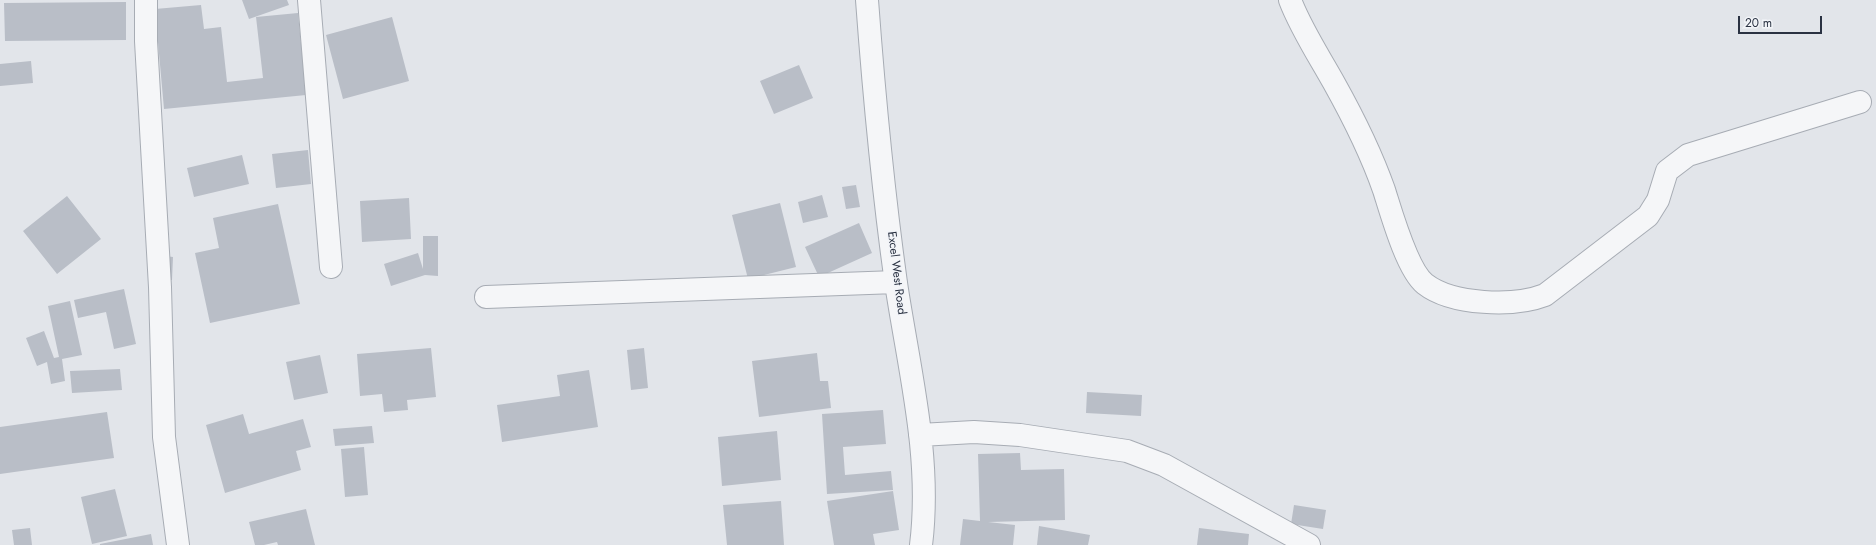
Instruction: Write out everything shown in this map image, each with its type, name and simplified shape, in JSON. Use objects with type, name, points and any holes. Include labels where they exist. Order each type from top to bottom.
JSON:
[{"type":"street","points":[[146,0],[146,41],[160,287],[164,436],[178,545]]},
{"type":"street","points":[[309,0],[330,267]]},
{"type":"street","name":"Excel West Road","points":[[867,0],[875,96],[896,282],[920,435],[924,483],[924,517],[921,545]]},
{"type":"street","points":[[1290,0],[1312,44],[1357,125],[1378,173],[1412,267],[1425,284],[1447,295],[1472,302],[1527,301],[1545,295],[1648,216],[1658,200],[1667,171],[1688,155],[1860,102]]},
{"type":"street","points":[[486,297],[896,282]]},
{"type":"street","points":[[920,435],[974,432],[1020,435],[1127,451],[1164,465],[1309,545]]},
{"type":"building","points":[[242,0],[287,0],[289,5],[249,19]]},
{"type":"building","points":[[126,2],[126,40],[5,41],[4,3]]},
{"type":"building","points":[[201,5],[204,29],[221,27],[227,82],[263,78],[256,17],[298,13],[306,95],[164,109],[155,9]]},
{"type":"building","points":[[392,17],[409,81],[343,99],[326,35]]},
{"type":"building","points":[[31,61],[33,83],[0,86],[0,64]]},
{"type":"building","points":[[799,65],[813,98],[774,114],[760,81]]},
{"type":"building","points":[[308,150],[311,184],[276,188],[272,154]]},
{"type":"building","points":[[242,155],[249,184],[194,197],[187,168]]},
{"type":"building","points":[[856,185],[860,207],[846,209],[842,187]]},
{"type":"building","points":[[822,195],[828,217],[803,223],[798,202]]},
{"type":"building","points":[[67,196],[101,239],[57,274],[23,231]]},
{"type":"building","points":[[409,198],[411,239],[362,242],[360,201]]},
{"type":"building","points":[[780,203],[796,267],[748,279],[732,215]]},
{"type":"building","points":[[278,204],[300,304],[210,323],[195,253],[219,248],[213,218]]},
{"type":"building","points":[[859,223],[872,253],[819,277],[805,247]]},
{"type":"building","points":[[423,236],[438,236],[438,276],[425,275],[391,286],[384,264],[418,253],[423,269]]},
{"type":"building","points":[[157,255],[173,257],[172,280],[155,279]]},
{"type":"building","points":[[124,289],[136,344],[114,349],[106,312],[78,318],[74,300]]},
{"type":"building","points":[[70,301],[82,355],[62,359],[65,381],[51,384],[47,362],[37,366],[26,338],[44,331],[54,358],[59,357],[48,306]]},
{"type":"building","points":[[431,348],[436,397],[407,400],[408,410],[384,412],[382,394],[360,396],[357,354]]},
{"type":"building","points":[[644,348],[648,388],[631,390],[627,350]]},
{"type":"building","points":[[817,353],[820,381],[828,381],[831,408],[759,417],[752,361]]},
{"type":"building","points":[[320,355],[328,393],[294,400],[286,362]]},
{"type":"building","points":[[120,369],[122,390],[72,393],[70,371]]},
{"type":"building","points":[[589,370],[598,427],[502,442],[497,405],[560,396],[557,375]]},
{"type":"building","points":[[1087,392],[1142,395],[1141,416],[1086,413]]},
{"type":"building","points":[[883,410],[886,444],[843,447],[845,475],[891,471],[893,490],[827,494],[822,414]]},
{"type":"building","points":[[107,412],[114,458],[0,474],[0,427]]},
{"type":"building","points":[[243,414],[249,434],[303,419],[311,447],[296,451],[301,470],[225,493],[206,425]]},
{"type":"building","points":[[372,426],[374,443],[335,446],[333,429]]},
{"type":"building","points":[[777,431],[781,480],[722,486],[718,437]]},
{"type":"building","points":[[364,447],[368,495],[345,497],[341,449]]},
{"type":"building","points":[[1020,453],[1021,470],[1064,469],[1065,520],[988,522],[1015,525],[1013,545],[960,545],[963,519],[980,521],[978,454]]},
{"type":"building","points":[[115,489],[127,536],[92,544],[81,497]]},
{"type":"building","points":[[893,491],[899,530],[873,534],[875,545],[834,545],[827,501]]},
{"type":"building","points":[[781,501],[784,545],[727,545],[723,505]]},
{"type":"building","points":[[1294,505],[1326,510],[1323,529],[1291,524]]},
{"type":"building","points":[[306,509],[315,545],[278,545],[277,542],[264,545],[255,545],[249,522]]},
{"type":"building","points":[[1039,526],[1090,535],[1088,545],[1037,545]]},
{"type":"building","points":[[30,528],[32,545],[14,545],[12,530]]},
{"type":"building","points":[[1199,528],[1249,534],[1248,545],[1197,545]]},
{"type":"building","points":[[151,534],[153,545],[100,545],[100,544]]}]
